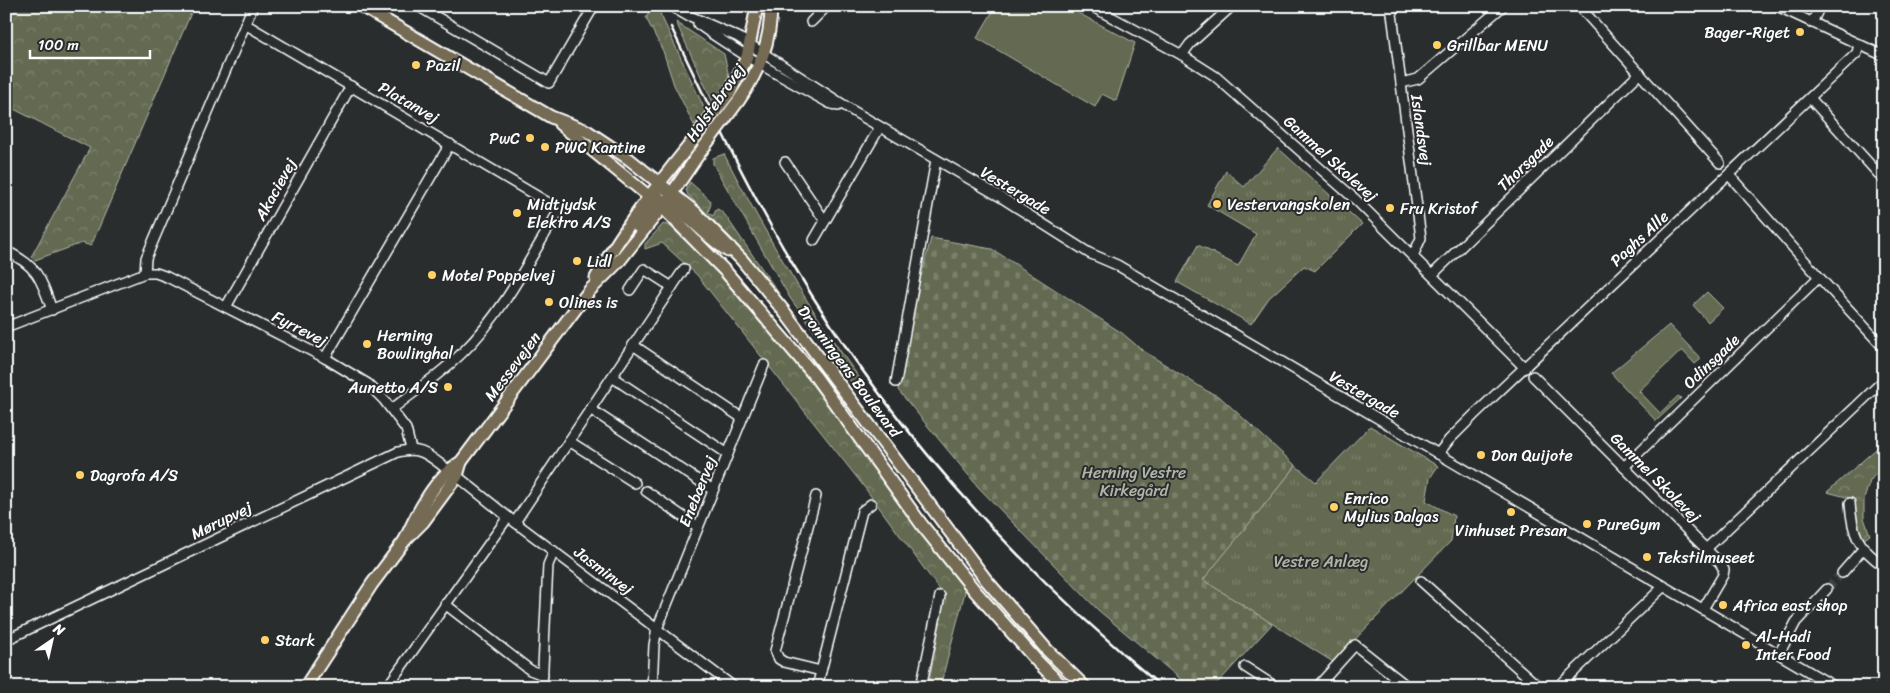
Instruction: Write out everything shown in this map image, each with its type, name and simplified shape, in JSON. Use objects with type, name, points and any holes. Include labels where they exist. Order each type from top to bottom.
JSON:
[{"type":"main road","name":"Dronningens Boulevard","points":[[361,6],[551,117],[587,131],[608,144],[715,243],[742,260],[783,310],[958,544],[1019,619],[1085,687]]},
{"type":"main road","name":"Holstebrovej","points":[[661,195],[698,155],[753,80],[757,53],[757,6]]},
{"type":"main road","points":[[757,53],[763,6]]},
{"type":"main road","name":"Holstebrovej","points":[[661,195],[688,147],[730,92],[747,57],[757,53],[769,34],[772,6]]},
{"type":"main road","name":"Dronningens Boulevard","points":[[551,117],[580,141],[605,153],[661,195],[702,246],[815,376],[922,525],[975,591],[1031,655],[1063,687]]},
{"type":"main road","name":"Messevejen","points":[[305,687],[372,584],[405,540],[416,516],[453,473],[589,291],[620,260],[661,195]]},
{"type":"main road","name":"Messevejen","points":[[589,291],[610,252],[661,195]]},
{"type":"main road","points":[[1019,619],[1036,646],[1075,687]]},
{"type":"street","points":[[6,327],[145,273],[146,258],[253,6]]},
{"type":"street","points":[[418,6],[549,83],[594,6]]},
{"type":"street","points":[[811,22],[827,6]]},
{"type":"street","name":"Gammel Skolevej","points":[[1091,6],[1182,55],[1215,76],[1272,124],[1356,200],[1525,368]]},
{"type":"street","points":[[1182,55],[1190,44],[1232,6]]},
{"type":"street","name":"Islandsvej","points":[[1391,6],[1422,238],[1413,256]]},
{"type":"street","points":[[1401,83],[1418,79],[1503,6]]},
{"type":"street","points":[[1580,6],[1720,163]]},
{"type":"street","points":[[1777,6],[1884,56]]},
{"type":"street","points":[[1796,16],[1801,6]]},
{"type":"street","points":[[1812,24],[1820,6]]},
{"type":"street","points":[[672,7],[747,57]]},
{"type":"street","name":"Vestergade","points":[[683,13],[738,38],[829,103],[853,111],[880,126],[999,196],[1089,253],[1117,265],[1835,687]]},
{"type":"street","name":"Platanvej","points":[[245,24],[557,208],[557,214],[502,305],[482,332],[462,354],[392,409]]},
{"type":"street","name":"Paghs Alle","points":[[1438,454],[1474,415],[1857,53],[1858,44]]},
{"type":"street","name":"Thorsgade","points":[[1432,275],[1640,73]]},
{"type":"street","name":"Akacievej","points":[[226,307],[351,86]]},
{"type":"street","points":[[1810,98],[1884,180]]},
{"type":"street","points":[[814,240],[880,126]]},
{"type":"street","points":[[325,358],[450,144]]},
{"type":"street","points":[[896,382],[936,160]]},
{"type":"street","points":[[784,162],[825,221]]},
{"type":"street","points":[[1729,175],[1884,348]]},
{"type":"street","points":[[6,251],[18,256],[36,272],[52,310]]},
{"type":"street","points":[[630,290],[644,268],[672,287]]},
{"type":"street","points":[[387,687],[445,604],[569,441],[684,269]]},
{"type":"street","name":"Fyrrevej","points":[[145,273],[167,276],[325,358],[368,384],[392,409],[406,429],[410,449]]},
{"type":"street","name":"Odinsgade","points":[[1624,467],[1819,277]]},
{"type":"street","points":[[633,345],[742,418]]},
{"type":"street","name":"Enebærvej","points":[[652,687],[654,646],[657,629],[764,365]]},
{"type":"street","name":"Gammel Skolevej","points":[[1533,376],[1720,563],[1724,570],[1720,582],[1703,609]]},
{"type":"street","points":[[612,377],[728,454]]},
{"type":"street","points":[[1706,549],[1884,380]]},
{"type":"street","points":[[590,409],[713,490]]},
{"type":"street","points":[[569,441],[635,483]]},
{"type":"street","points":[[410,449],[420,450],[453,473]]},
{"type":"street","name":"Mørupvej","points":[[6,640],[392,454],[410,449]]},
{"type":"street","name":"Jasminvej","points":[[453,473],[734,687]]},
{"type":"street","points":[[646,491],[698,527]]},
{"type":"street","points":[[816,496],[775,651],[779,659],[784,662],[821,670]]},
{"type":"street","points":[[1850,503],[1851,518],[1856,537],[1863,549],[1884,566]]},
{"type":"street","points":[[817,687],[862,511],[871,504]]},
{"type":"street","points":[[1842,573],[1863,549]]},
{"type":"street","points":[[542,687],[548,565],[554,550]]},
{"type":"street","points":[[1421,581],[1539,687]]},
{"type":"street","points":[[1558,687],[1664,586]]},
{"type":"street","points":[[1779,654],[1796,622],[1827,589]]},
{"type":"street","points":[[921,687],[940,596]]},
{"type":"street","points":[[445,604],[530,670],[543,676]]},
{"type":"street","points":[[1317,687],[1355,645],[1408,687]]},
{"type":"street","points":[[1245,667],[1276,687]]},
{"type":"green space","points":[[6,6],[194,6],[91,246],[82,243],[35,260],[31,257],[90,148],[6,105]]},
{"type":"green space","points":[[996,6],[1069,6],[1078,13],[1135,43],[1116,101],[1102,94],[1095,107],[977,38]]},
{"type":"green space","points":[[650,11],[659,11],[706,112],[694,125],[674,85],[663,51],[646,18]]},
{"type":"green space","points":[[676,22],[724,54],[729,77],[714,105]]},
{"type":"green space","points":[[1278,148],[1362,224],[1315,271],[1304,266],[1269,298],[1251,324],[1177,282],[1198,245],[1238,266],[1256,234],[1207,205],[1226,171],[1244,187]]},
{"type":"green space","points":[[724,154],[792,276],[848,363],[869,391],[862,397],[790,298],[713,164],[713,158]]},
{"type":"green space","points":[[690,182],[710,200],[711,204],[708,212],[713,216],[718,209],[725,215],[780,295],[777,294],[733,240],[688,195],[686,190]]},
{"type":"green space","points":[[663,224],[670,226],[716,270],[783,346],[963,586],[965,592],[940,687],[928,687],[945,597],[862,484],[697,275],[662,243],[645,249],[645,244]]},
{"type":"green space","name":"Herning Vestre Kirkegård","points":[[931,238],[992,249],[1122,333],[1142,350],[1207,391],[1220,397],[1296,466],[1204,580],[1273,623],[1214,687],[1190,687],[1098,610],[979,488],[898,390],[917,292]]},
{"type":"green space","points":[[1707,292],[1723,308],[1708,322],[1693,305]]},
{"type":"green space","points":[[1669,325],[1701,359],[1695,364],[1682,350],[1639,391],[1660,413],[1678,396],[1681,398],[1656,421],[1611,373]]},
{"type":"green space","name":"Vestre Anlæg","points":[[1370,426],[1438,466],[1430,478],[1426,501],[1454,516],[1451,541],[1333,662],[1203,580],[1296,466],[1316,482]]},
{"type":"green space","points":[[1884,442],[1884,463],[1870,481],[1864,499],[1864,518],[1870,535],[1863,540],[1856,524],[1854,499],[1827,492]]},
{"type":"tunnel","points":[[1827,589],[1842,573]]},
{"type":"railway","points":[[671,27],[728,145],[774,232],[829,321],[869,379],[912,436],[1006,542],[1108,641],[1162,687]]},
{"type":"place","name":"Bager-Riget","points":[[1800,32]]},
{"type":"place","name":"Grillbar MENU","points":[[1437,45]]},
{"type":"place","name":"Pazil","points":[[416,65]]},
{"type":"place","name":"PwC","points":[[530,138]]},
{"type":"place","name":"PWC Kantine","points":[[545,147]]},
{"type":"place","name":"Vestervangskolen","points":[[1217,204]]},
{"type":"place","name":"Fru Kristof","points":[[1390,208]]},
{"type":"place","name":"Midtjydsk Elektro A/S","points":[[517,213]]},
{"type":"place","name":"Lidl","points":[[577,261]]},
{"type":"place","name":"Motel Poppelvej","points":[[432,275]]},
{"type":"place","name":"Olines is","points":[[549,302]]},
{"type":"place","name":"Herning Bowlinghal","points":[[367,344]]},
{"type":"place","name":"Aunetto A/S","points":[[448,387]]},
{"type":"place","name":"Don Quijote","points":[[1481,455]]},
{"type":"place","name":"Dagrofa A/S","points":[[80,475]]},
{"type":"place","name":"Enrico Mylius Dalgas","points":[[1334,507]]},
{"type":"place","name":"Vinhuset Presan","points":[[1511,512]]},
{"type":"place","name":"PureGym","points":[[1587,524]]},
{"type":"place","name":"Tekstilmuseet","points":[[1647,557]]},
{"type":"place","name":"Africa east shop","points":[[1723,605]]},
{"type":"place","name":"Stark","points":[[265,640]]},
{"type":"place","name":"Al-Hadi Inter Food","points":[[1746,645]]}]
